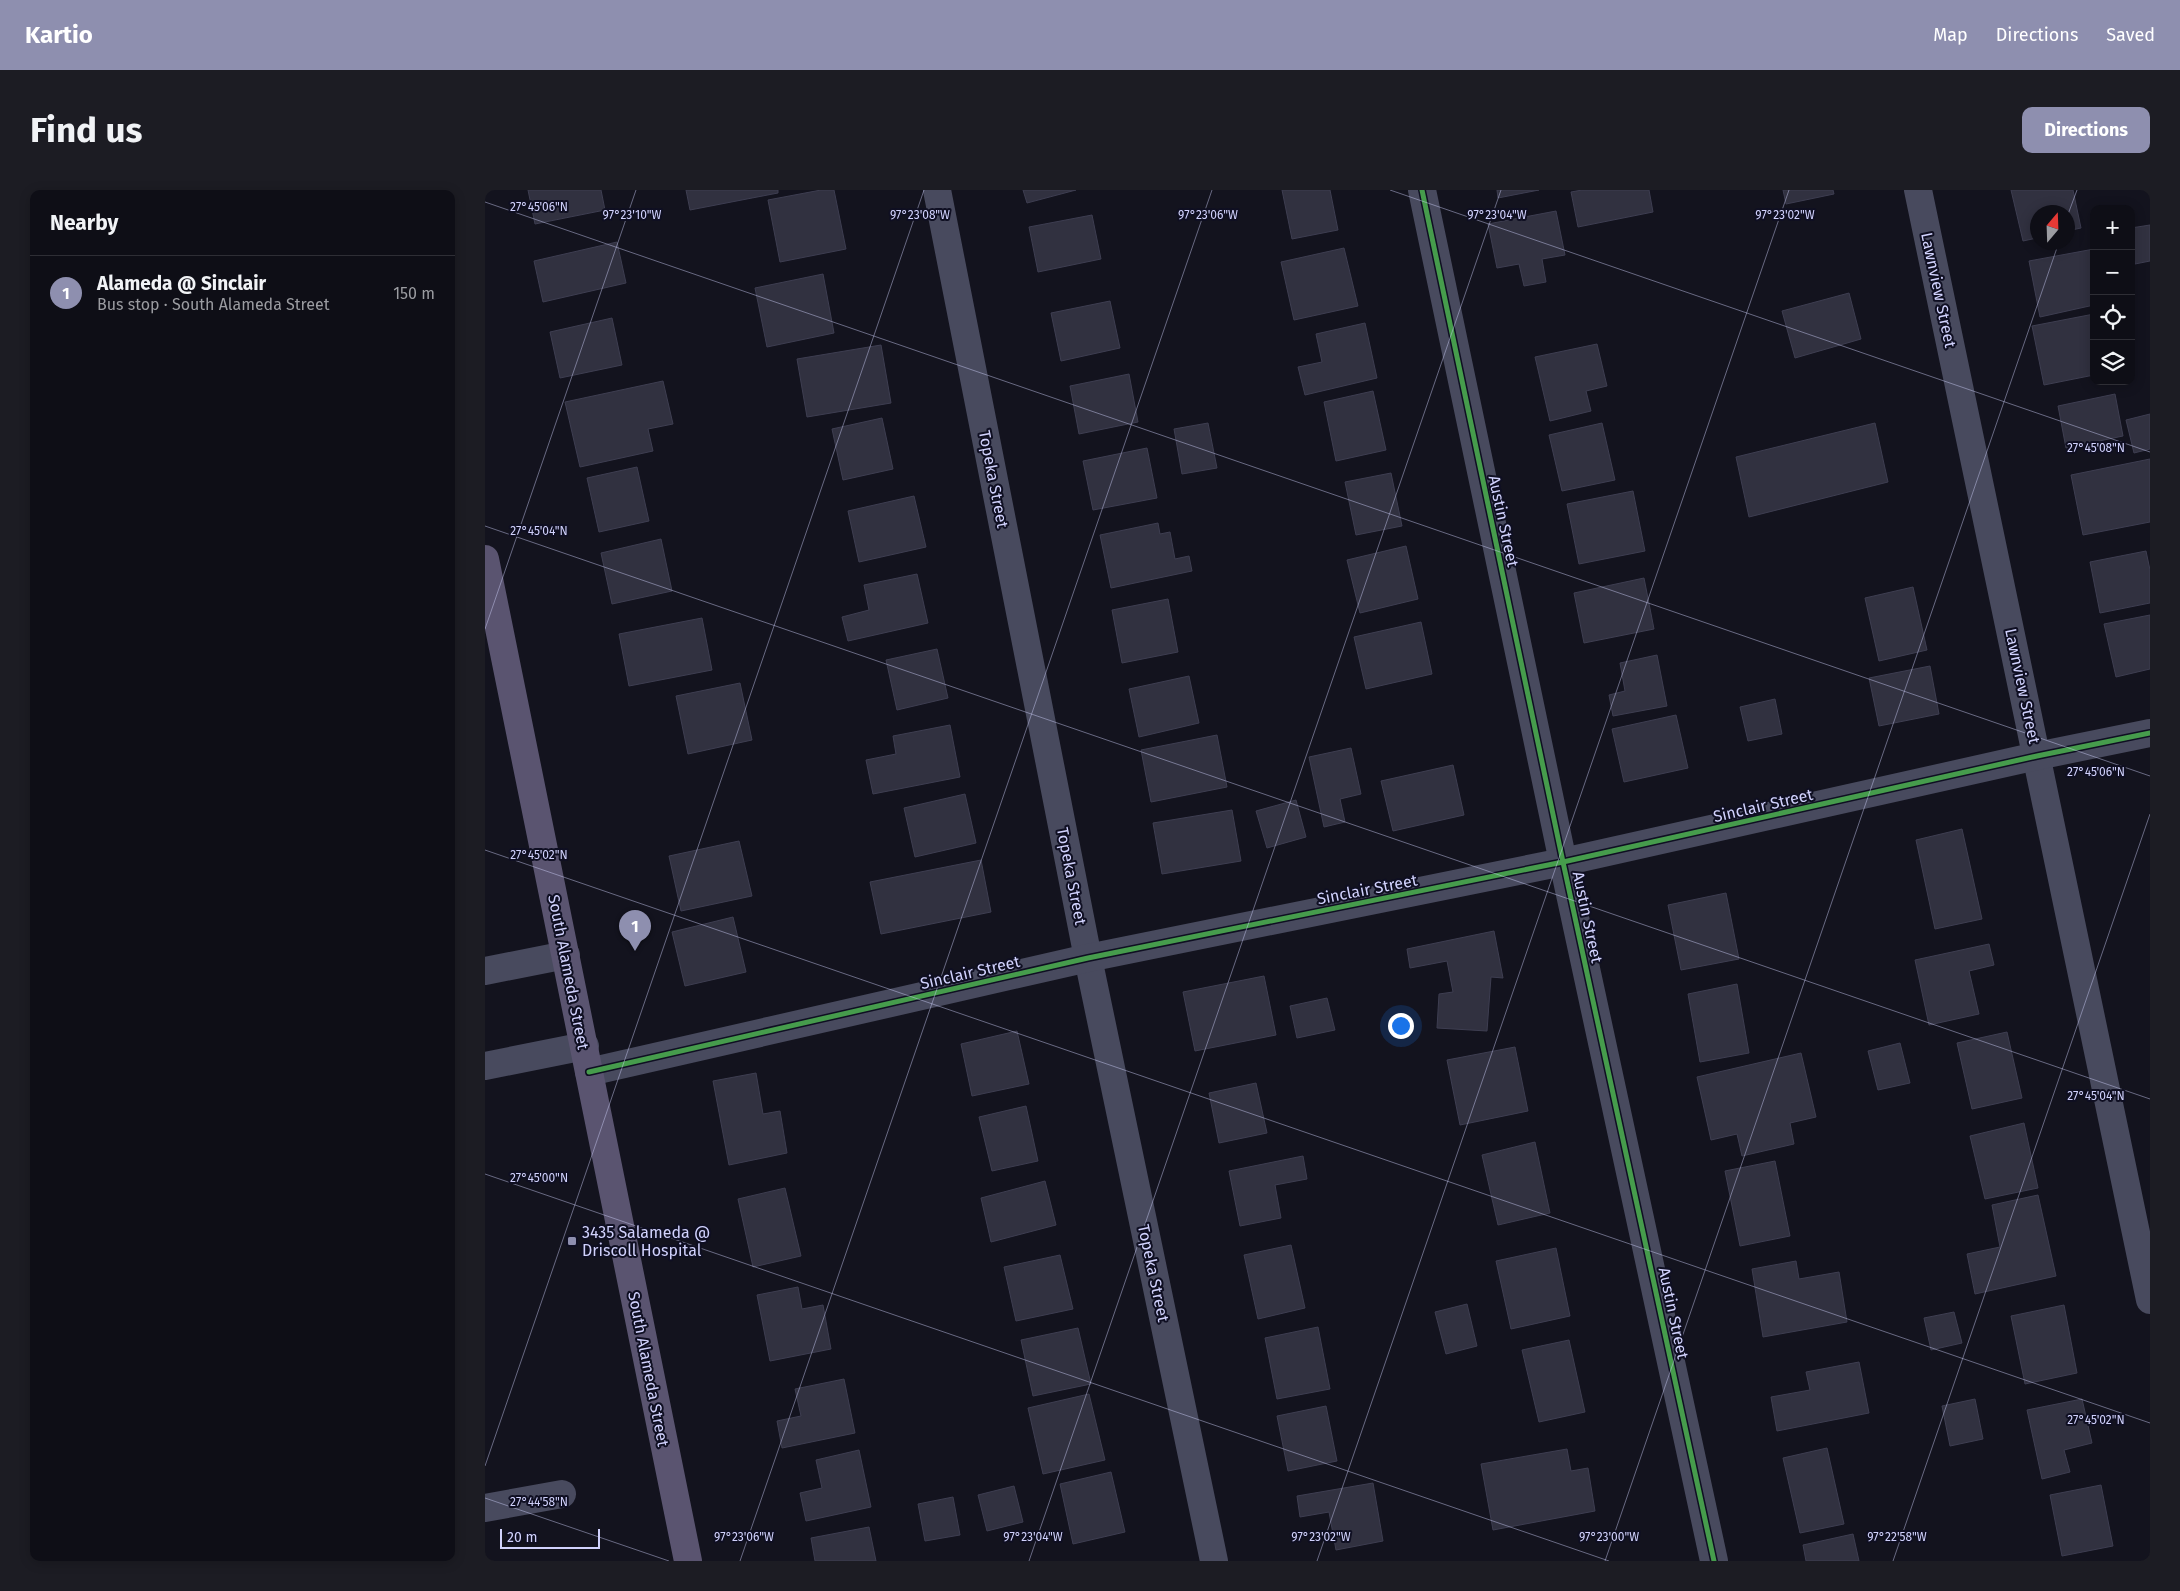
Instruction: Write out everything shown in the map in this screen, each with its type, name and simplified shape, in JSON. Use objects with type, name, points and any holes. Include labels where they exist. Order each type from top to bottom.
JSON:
[{"type":"main road","name":"South Alameda Street","points":[[485,559],[489,595],[566,955],[688,1561]]},
{"type":"street","name":"Topeka Street","points":[[937,190],[1088,958],[1214,1561]]},
{"type":"street","name":"Austin Street","points":[[1422,190],[1563,862],[1714,1561]]},
{"type":"street","name":"Lawnview Street","points":[[1918,190],[2150,1300]]},
{"type":"street","name":"Sinclair Street","points":[[485,1066],[587,1059],[1563,862],[2037,756],[2150,733]]},
{"type":"street","points":[[485,971],[566,955]]},
{"type":"street","points":[[485,1508],[562,1494]]},
{"type":"building","points":[[528,190],[601,190],[605,210],[535,224]]},
{"type":"building","points":[[686,190],[778,190],[778,193],[690,210]]},
{"type":"building","points":[[821,190],[834,190],[846,249],[780,262],[768,200]]},
{"type":"building","points":[[1023,190],[1076,190],[1027,203]]},
{"type":"building","points":[[1282,190],[1330,190],[1338,230],[1292,239]]},
{"type":"building","points":[[1497,190],[1539,190],[1498,198]]},
{"type":"building","points":[[1582,190],[1649,190],[1653,212],[1578,227],[1571,192]]},
{"type":"building","points":[[1783,190],[1833,190],[1834,194],[1786,204]]},
{"type":"building","points":[[2011,190],[2073,190],[2081,228],[2075,229],[2075,205],[2030,205],[2030,240],[2023,241]]},
{"type":"building","points":[[1556,211],[1565,255],[1542,259],[1546,282],[1524,286],[1519,264],[1497,268],[1488,224]]},
{"type":"building","points":[[1092,215],[1101,259],[1038,272],[1029,227]]},
{"type":"building","points":[[2150,225],[2150,261],[2135,264],[2135,227]]},
{"type":"building","points":[[617,242],[626,283],[543,302],[534,261]]},
{"type":"building","points":[[1344,248],[1358,306],[1294,320],[1281,262]]},
{"type":"building","points":[[2090,250],[2090,306],[2040,317],[2029,261]]},
{"type":"building","points":[[823,274],[834,333],[767,347],[755,288]]},
{"type":"building","points":[[1849,293],[1861,339],[1795,358],[1782,311]]},
{"type":"building","points":[[1110,301],[1120,348],[1061,361],[1051,313]]},
{"type":"building","points":[[2090,315],[2090,376],[2044,385],[2032,326]]},
{"type":"building","points":[[612,318],[622,365],[560,378],[550,332]]},
{"type":"building","points":[[1365,323],[1377,378],[1305,395],[1298,367],[1322,362],[1316,334]]},
{"type":"building","points":[[1597,344],[1607,386],[1586,391],[1591,411],[1550,421],[1535,357]]},
{"type":"building","points":[[881,345],[891,403],[807,417],[797,359]]},
{"type":"building","points":[[1129,374],[1138,422],[1079,434],[1070,386]]},
{"type":"building","points":[[663,381],[673,424],[648,429],[653,451],[580,467],[565,402]]},
{"type":"building","points":[[1373,391],[1386,450],[1336,461],[1324,402]]},
{"type":"building","points":[[2115,394],[2123,436],[2066,448],[2058,406]]},
{"type":"building","points":[[2150,414],[2150,449],[2134,453],[2126,420]]},
{"type":"building","points":[[882,418],[893,469],[843,480],[832,429]]},
{"type":"building","points":[[1208,423],[1217,468],[1182,474],[1174,429]]},
{"type":"building","points":[[1602,423],[1615,480],[1562,491],[1549,435]]},
{"type":"building","points":[[1875,423],[1888,482],[1749,517],[1736,457]]},
{"type":"building","points":[[1147,448],[1157,498],[1093,510],[1083,461]]},
{"type":"building","points":[[2150,459],[2150,522],[2083,535],[2071,475]]},
{"type":"building","points":[[637,467],[649,521],[599,532],[587,478]]},
{"type":"building","points":[[1391,473],[1402,526],[1356,535],[1345,482]]},
{"type":"building","points":[[1633,491],[1645,551],[1579,564],[1567,504]]},
{"type":"building","points":[[914,496],[926,547],[859,562],[848,511]]},
{"type":"building","points":[[1158,523],[1160,534],[1170,532],[1175,559],[1189,556],[1192,571],[1111,588],[1100,535]]},
{"type":"building","points":[[661,539],[672,591],[612,604],[601,553]]},
{"type":"building","points":[[1406,546],[1418,599],[1360,613],[1347,560]]},
{"type":"building","points":[[2146,551],[2150,570],[2150,603],[2100,613],[2090,562]]},
{"type":"building","points":[[917,574],[928,623],[848,641],[842,617],[869,610],[864,585]]},
{"type":"building","points":[[1644,578],[1654,629],[1584,643],[1574,593]]},
{"type":"building","points":[[1913,587],[1927,650],[1879,661],[1865,598]]},
{"type":"building","points":[[1168,599],[1178,652],[1122,663],[1112,610]]},
{"type":"building","points":[[2150,615],[2150,669],[2116,677],[2104,624]]},
{"type":"building","points":[[702,618],[712,670],[629,686],[619,634]]},
{"type":"building","points":[[1421,622],[1432,674],[1366,689],[1354,637]]},
{"type":"building","points":[[937,649],[948,698],[897,710],[886,660]]},
{"type":"building","points":[[1657,655],[1667,706],[1613,716],[1609,695],[1625,691],[1620,663]]},
{"type":"building","points":[[1930,666],[1939,714],[1879,726],[1869,678]]},
{"type":"building","points":[[1189,676],[1199,723],[1139,737],[1129,689]]},
{"type":"building","points":[[740,683],[752,740],[688,754],[676,696]]},
{"type":"building","points":[[1775,699],[1782,734],[1748,741],[1740,707]]},
{"type":"building","points":[[1676,715],[1688,768],[1624,782],[1612,729]]},
{"type":"building","points":[[950,725],[960,777],[873,794],[866,760],[896,754],[893,736]]},
{"type":"building","points":[[1217,735],[1227,787],[1151,802],[1141,750]]},
{"type":"building","points":[[1351,748],[1361,794],[1340,799],[1345,822],[1324,827],[1309,757]]},
{"type":"building","points":[[1453,765],[1464,815],[1393,831],[1381,781]]},
{"type":"building","points":[[965,794],[976,843],[915,857],[904,808]]},
{"type":"building","points":[[1296,800],[1306,837],[1267,848],[1256,811]]},
{"type":"building","points":[[1232,810],[1241,861],[1162,874],[1153,823]]},
{"type":"building","points":[[1962,829],[1982,919],[1935,929],[1916,840]]},
{"type":"building","points":[[739,841],[752,896],[681,911],[669,856]]},
{"type":"building","points":[[981,860],[991,912],[881,934],[870,882]]},
{"type":"building","points":[[1726,893],[1739,959],[1681,970],[1668,905]]},
{"type":"building","points":[[733,917],[746,972],[685,986],[672,932]]},
{"type":"building","points":[[1494,931],[1503,978],[1491,977],[1487,1031],[1437,1028],[1439,994],[1453,992],[1447,961],[1410,968],[1407,949]]},
{"type":"building","points":[[1989,944],[1994,965],[1969,971],[1979,1014],[1929,1025],[1915,960]]},
{"type":"building","points":[[1264,976],[1276,1035],[1195,1051],[1183,992]]},
{"type":"building","points":[[1737,984],[1749,1053],[1700,1062],[1688,994]]},
{"type":"building","points":[[1327,998],[1335,1030],[1297,1038],[1290,1006]]},
{"type":"building","points":[[1017,1031],[1029,1084],[972,1096],[961,1044]]},
{"type":"building","points":[[2007,1032],[2022,1098],[1972,1109],[1957,1043]]},
{"type":"building","points":[[1900,1043],[1910,1083],[1878,1090],[1868,1051]]},
{"type":"building","points":[[1515,1047],[1528,1111],[1460,1125],[1447,1060]]},
{"type":"building","points":[[1801,1053],[1816,1117],[1790,1123],[1794,1144],[1742,1156],[1737,1134],[1711,1140],[1697,1077]]},
{"type":"building","points":[[756,1073],[763,1114],[780,1111],[787,1153],[729,1165],[713,1081]]},
{"type":"building","points":[[1256,1083],[1267,1133],[1219,1143],[1209,1093]]},
{"type":"building","points":[[1026,1106],[1038,1161],[992,1171],[979,1117]]},
{"type":"building","points":[[2024,1123],[2038,1188],[1985,1199],[1970,1136]]},
{"type":"building","points":[[1535,1142],[1550,1213],[1498,1225],[1482,1155]]},
{"type":"building","points":[[1303,1156],[1307,1179],[1275,1185],[1281,1218],[1240,1226],[1229,1171]]},
{"type":"building","points":[[1775,1161],[1790,1236],[1740,1246],[1725,1171]]},
{"type":"building","points":[[1045,1181],[1056,1225],[991,1242],[981,1198]]},
{"type":"building","points":[[785,1188],[801,1256],[753,1267],[738,1199]]},
{"type":"building","points":[[2038,1195],[2056,1276],[1975,1294],[1967,1254],[2000,1247],[1992,1205]]},
{"type":"building","points":[[1291,1245],[1305,1308],[1258,1319],[1244,1255]]},
{"type":"building","points":[[1556,1248],[1570,1316],[1511,1329],[1496,1261]]},
{"type":"building","points":[[1060,1255],[1073,1309],[1016,1321],[1004,1267]]},
{"type":"building","points":[[1796,1261],[1799,1279],[1839,1272],[1847,1322],[1763,1337],[1752,1269]]},
{"type":"building","points":[[798,1287],[802,1309],[823,1305],[831,1349],[770,1361],[757,1295]]},
{"type":"building","points":[[1467,1304],[1477,1346],[1446,1354],[1435,1312]]},
{"type":"building","points":[[2064,1305],[2077,1373],[2025,1384],[2011,1316]]},
{"type":"building","points":[[1954,1312],[1962,1343],[1931,1350],[1924,1318]]},
{"type":"building","points":[[1318,1327],[1330,1389],[1277,1399],[1265,1338]]},
{"type":"building","points":[[1078,1328],[1091,1384],[1033,1396],[1021,1340]]},
{"type":"building","points":[[1569,1340],[1585,1412],[1539,1422],[1522,1350]]},
{"type":"building","points":[[1859,1362],[1869,1413],[1777,1431],[1771,1397],[1810,1390],[1806,1372]]},
{"type":"building","points":[[844,1379],[855,1433],[782,1448],[777,1421],[801,1416],[795,1389]]},
{"type":"building","points":[[1089,1394],[1105,1460],[1043,1474],[1028,1408]]},
{"type":"building","points":[[1975,1399],[1983,1439],[1950,1446],[1942,1406]]},
{"type":"building","points":[[2082,1399],[2092,1443],[2064,1450],[2070,1472],[2042,1479],[2027,1410]]},
{"type":"building","points":[[1326,1406],[1337,1461],[1288,1471],[1277,1416]]},
{"type":"building","points":[[1827,1448],[1844,1524],[1800,1533],[1783,1458]]},
{"type":"building","points":[[1567,1449],[1571,1471],[1588,1468],[1595,1511],[1493,1530],[1481,1464]]},
{"type":"building","points":[[859,1450],[871,1507],[806,1521],[800,1493],[822,1488],[816,1460]]},
{"type":"building","points":[[1111,1472],[1125,1532],[1073,1544],[1060,1484]]},
{"type":"building","points":[[1373,1483],[1383,1541],[1336,1550],[1329,1512],[1300,1517],[1297,1496]]},
{"type":"building","points":[[2101,1485],[2113,1546],[2062,1556],[2050,1495]]},
{"type":"building","points":[[1014,1486],[1023,1522],[987,1531],[978,1495]]},
{"type":"building","points":[[953,1497],[960,1535],[925,1541],[918,1504]]},
{"type":"building","points":[[869,1527],[876,1561],[815,1561],[811,1538]]},
{"type":"building","points":[[1853,1534],[1859,1561],[1806,1561],[1803,1545]]},
{"type":"cycle path","points":[[1422,190],[1563,862],[1714,1561]]},
{"type":"cycle path","points":[[589,1072],[1088,958],[1563,862],[2037,756],[2150,733]]},
{"type":"place","name":"Alameda @ Sinclair","points":[[635,951]]},
{"type":"place","name":"3435 Salameda @ Driscoll Hospital","points":[[572,1241]]}]
